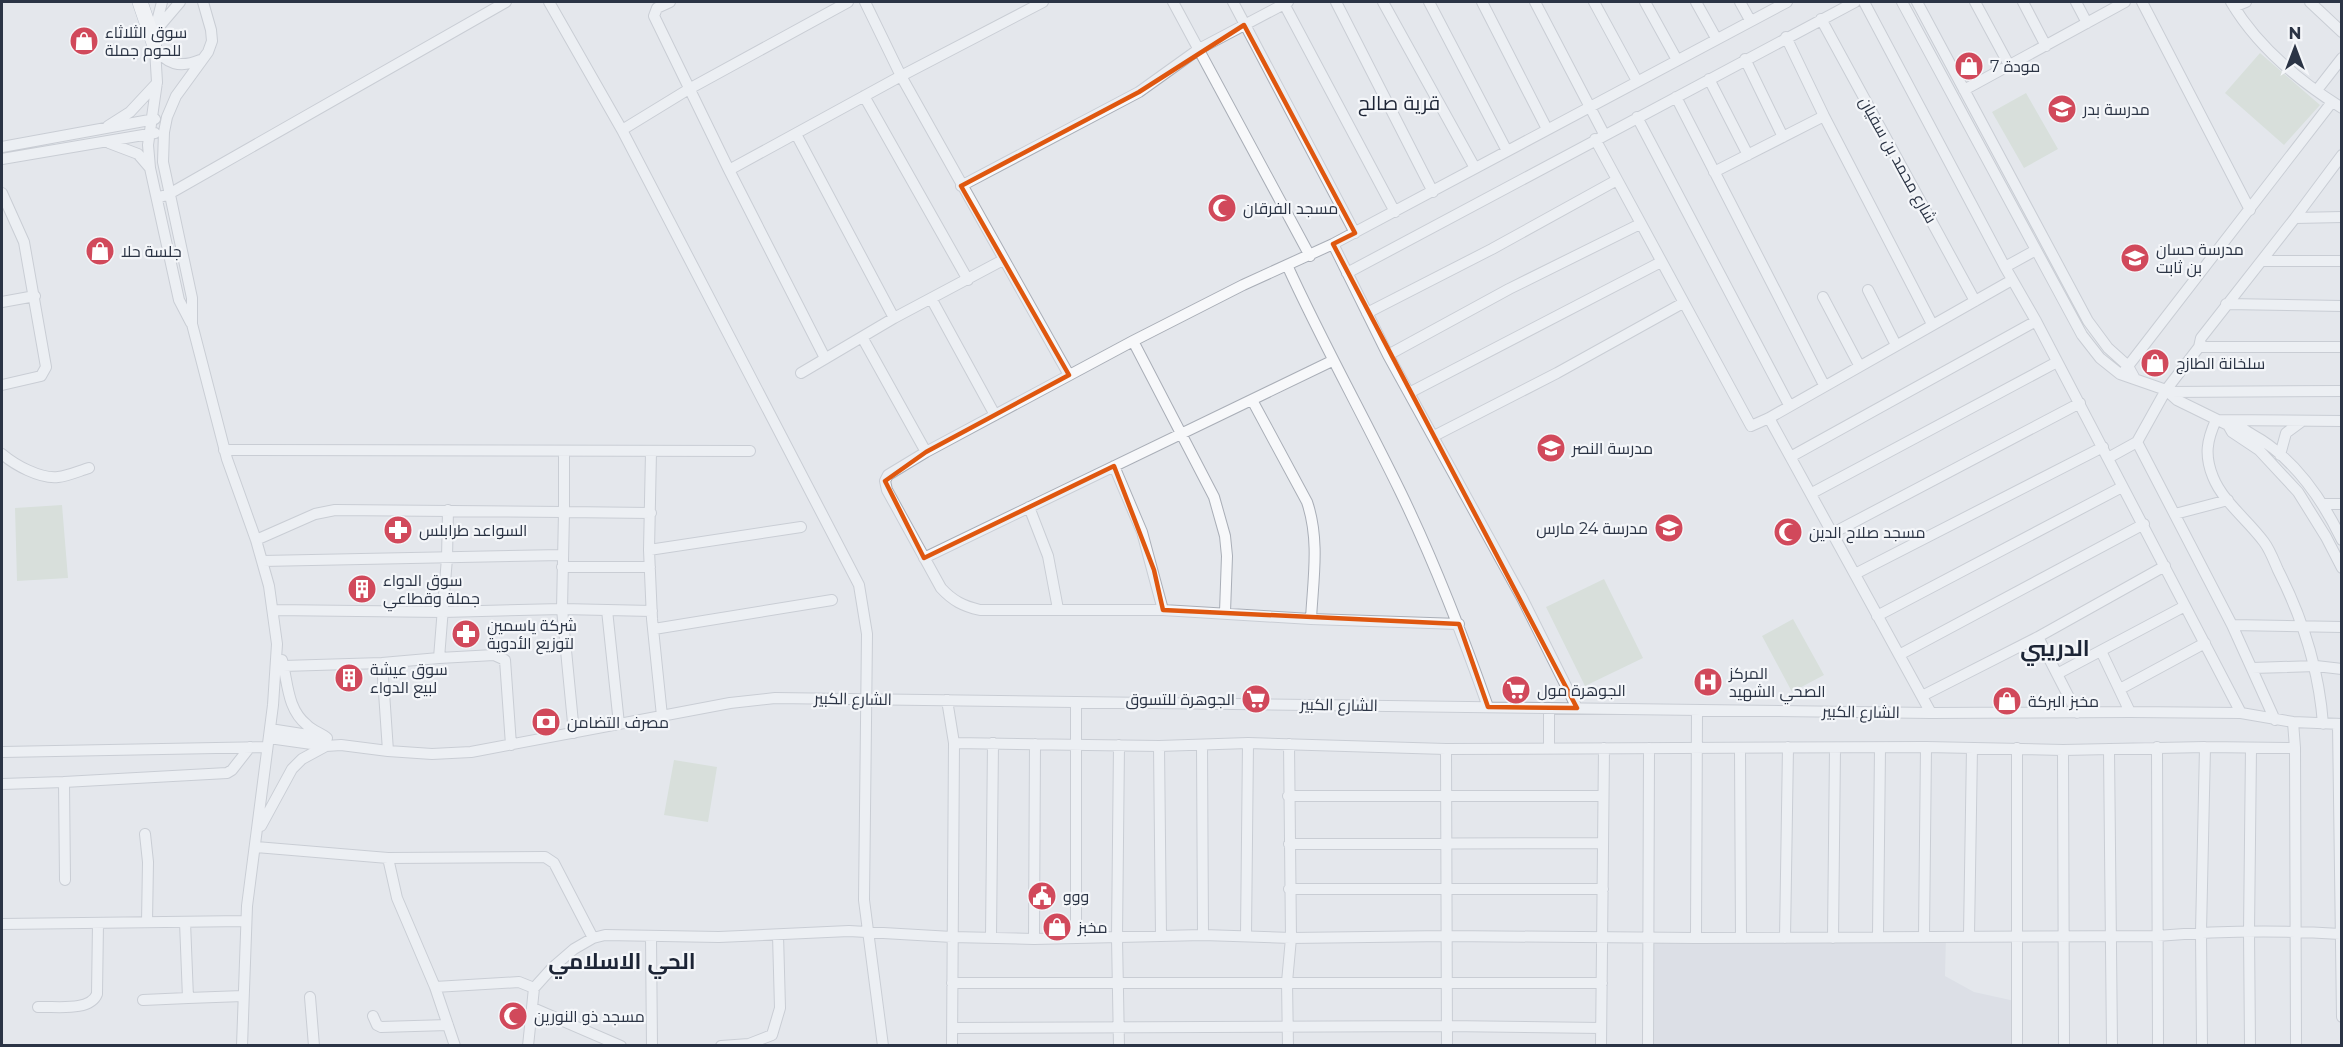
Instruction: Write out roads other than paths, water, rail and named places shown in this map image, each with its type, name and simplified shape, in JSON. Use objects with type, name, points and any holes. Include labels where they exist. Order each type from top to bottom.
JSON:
[{"type":"highway","points":[[140,2],[154,38]]},
{"type":"street","points":[[162,2],[154,38],[157,82],[148,134],[150,168],[179,300],[192,324],[224,450],[262,561],[287,691],[295,710],[305,724],[327,742],[302,759],[292,769],[257,831]]},
{"type":"street","points":[[154,38],[180,2]]},
{"type":"street","points":[[157,198],[169,194],[506,2]]},
{"type":"street","points":[[549,2],[622,129],[859,585],[866,622],[864,857],[867,932],[883,1046]]},
{"type":"street","points":[[670,2],[657,9],[654,16],[825,358]]},
{"type":"street","points":[[622,129],[689,89],[848,2]]},
{"type":"street","points":[[865,2],[901,76],[961,186],[1069,375]]},
{"type":"street","points":[[729,170],[1043,2]]},
{"type":"street","points":[[1173,2],[1310,256]]},
{"type":"street","points":[[1233,2],[1354,233]]},
{"type":"street","points":[[961,186],[1138,92],[1199,49],[1285,2],[1395,212]]},
{"type":"street","points":[[1336,2],[1433,192]]},
{"type":"street","points":[[1383,2],[1475,168]]},
{"type":"street","points":[[1429,2],[1507,151]]},
{"type":"street","points":[[1482,2],[1547,129]]},
{"type":"street","points":[[1535,2],[1590,106],[1617,180],[1749,425],[1769,418],[2012,280]]},
{"type":"street","points":[[1594,2],[1637,81]]},
{"type":"street","points":[[1645,2],[1677,60]]},
{"type":"street","points":[[1696,2],[1716,38]]},
{"type":"street","points":[[1740,2],[1750,20]]},
{"type":"street","points":[[1459,624],[1311,619],[1163,610],[980,610],[965,606],[949,597],[941,588],[887,490],[885,481],[888,475],[926,452],[1133,340],[1310,256],[1787,2]]},
{"type":"street","points":[[1347,273],[1855,2]]},
{"type":"street","points":[[1864,2],[2080,403],[2241,714]]},
{"type":"street","points":[[1902,2],[2082,335],[2100,358],[2134,377],[2167,391],[2177,400],[2216,420],[2228,425],[2236,425],[2254,435],[2280,455],[2302,477],[2322,504],[2342,540]]},
{"type":"street","points":[[1917,2],[2088,321],[2124,370]]},
{"type":"street","points":[[1975,2],[2009,65]]},
{"type":"street","points":[[2023,2],[2046,46]]},
{"type":"street","points":[[2076,2],[2086,23]]},
{"type":"street","points":[[1964,90],[2125,2]]},
{"type":"street","points":[[2142,2],[2250,210]]},
{"type":"street","points":[[2246,2],[2233,4],[2262,44],[2342,108]]},
{"type":"street","points":[[2310,2],[2342,32]]},
{"type":"street","points":[[192,324],[192,298],[164,162],[164,132],[167,117],[176,96],[208,52],[212,41],[204,3]]},
{"type":"street","name":"شارع محمد بن سفيان","points":[[1821,19],[1975,302]]},
{"type":"street","points":[[1786,37],[1824,116],[1932,324]]},
{"type":"street","points":[[154,38],[161,57],[169,62],[178,65],[191,64],[201,59]]},
{"type":"street","points":[[2317,90],[2342,58]]},
{"type":"street","points":[[1745,59],[1783,136]]},
{"type":"street","points":[[1709,79],[1748,155]]},
{"type":"street","points":[[103,129],[129,112],[157,82]]},
{"type":"street","points":[[864,96],[968,280]]},
{"type":"street","points":[[1676,97],[1824,385]]},
{"type":"street","points":[[2124,370],[2332,102]]},
{"type":"street","points":[[1714,172],[1824,116]]},
{"type":"street","points":[[2,147],[167,117]]},
{"type":"street","points":[[1637,117],[1789,405]]},
{"type":"street","points":[[2,159],[164,132]]},
{"type":"street","points":[[796,134],[894,318]]},
{"type":"street","points":[[106,142],[138,154],[150,168]]},
{"type":"street","points":[[2108,458],[2137,442],[2167,391],[2199,347],[2201,338],[2342,155]]},
{"type":"street","points":[[2326,175],[2342,175]]},
{"type":"street","points":[[1367,313],[1492,249],[1617,180]]},
{"type":"street","points":[[2,193],[6,216],[24,242],[46,371],[41,376],[2,385]]},
{"type":"street","points":[[2295,218],[2342,217]]},
{"type":"street","points":[[1388,355],[1509,290],[1640,224]]},
{"type":"street","points":[[1332,244],[1408,393],[1434,436],[1522,598],[1577,708]]},
{"type":"street","points":[[2005,267],[2036,250]]},
{"type":"street","points":[[801,373],[894,318],[932,300],[1003,260]]},
{"type":"street","points":[[2262,261],[2342,261]]},
{"type":"street","points":[[1408,393],[1661,262]]},
{"type":"street","points":[[1287,265],[1332,361],[1400,490],[1459,624],[1488,707]]},
{"type":"street","points":[[1868,290],[1896,345]]},
{"type":"street","points":[[2,302],[35,296]]},
{"type":"street","points":[[1823,297],[1859,365]]},
{"type":"street","points":[[932,300],[995,415]]},
{"type":"street","points":[[1434,436],[1557,373],[1683,303]]},
{"type":"street","points":[[2226,304],[2342,306]]},
{"type":"street","points":[[1792,456],[2036,321]]},
{"type":"street","points":[[862,337],[926,452]]},
{"type":"street","points":[[1133,340],[1206,481],[1220,516],[1227,556],[1225,612]]},
{"type":"street","points":[[2199,347],[2342,347]]},
{"type":"street","points":[[924,558],[1332,361]]},
{"type":"street","points":[[1812,493],[2057,362]]},
{"type":"street","points":[[2167,391],[2342,391]]},
{"type":"street","points":[[1252,400],[1302,493],[1313,520],[1315,543],[1311,619]]},
{"type":"street","points":[[1833,533],[2080,403]]},
{"type":"street","points":[[1769,418],[1792,456],[1931,713]]},
{"type":"street","points":[[2216,420],[2342,421]]},
{"type":"street","points":[[2216,420],[2208,437],[2206,456],[2213,479],[2264,542],[2288,590],[2316,666],[2323,724]]},
{"type":"street","points":[[2280,455],[2286,433],[2304,421]]},
{"type":"street","points":[[2228,425],[2232,432],[2259,450],[2298,492],[2342,568]]},
{"type":"street","points":[[2137,442],[2232,625],[2275,720]]},
{"type":"street","points":[[1855,574],[2103,447]]},
{"type":"street","points":[[224,450],[750,451]]},
{"type":"street","points":[[564,451],[562,609],[574,733]]},
{"type":"street","points":[[651,452],[649,550],[662,716]]},
{"type":"street","points":[[2,454],[22,467],[44,476],[57,477],[89,468]]},
{"type":"street","points":[[1114,466],[1142,532],[1163,610]]},
{"type":"street","points":[[1877,616],[2122,487]]},
{"type":"street","points":[[2175,514],[2228,500]]},
{"type":"street","points":[[2322,504],[2342,504]]},
{"type":"street","points":[[1029,507],[1048,556],[1058,609]]},
{"type":"street","points":[[256,540],[315,514],[335,510],[651,513]]},
{"type":"street","points":[[439,658],[447,558],[448,510]]},
{"type":"street","points":[[1899,655],[2144,524]]},
{"type":"street","points":[[649,550],[801,527]]},
{"type":"street","points":[[262,561],[447,558],[562,561],[650,567]]},
{"type":"street","points":[[1922,696],[2038,637],[2165,566]]},
{"type":"street","points":[[654,629],[832,600]]},
{"type":"street","points":[[2057,674],[2185,606]]},
{"type":"street","points":[[273,610],[652,611]]},
{"type":"street","points":[[607,610],[619,724]]},
{"type":"street","points":[[2232,625],[2342,627]]},
{"type":"street","points":[[2038,637],[2077,712]]},
{"type":"street","points":[[2121,689],[2205,643]]},
{"type":"street","points":[[242,1046],[246,921],[269,738],[277,644]]},
{"type":"street","points":[[2101,651],[2130,712]]},
{"type":"street","points":[[283,666],[382,663],[494,655],[505,660],[511,745]]},
{"type":"street","points":[[382,663],[388,751]]},
{"type":"street","points":[[2252,668],[2316,666],[2342,669]]},
{"type":"street","name":"الشارع الكبير","points":[[2,752],[249,747],[269,738],[327,742],[388,751],[432,754],[462,753],[730,703],[775,698],[1931,713],[2130,712],[2241,714],[2293,722],[2340,724]]},
{"type":"street","points":[[947,700],[954,743],[952,1046]]},
{"type":"street","points":[[1076,702],[1076,938]]},
{"type":"street","points":[[1549,708],[1549,748]]},
{"type":"street","points":[[1696,938],[1697,710]]},
{"type":"street","points":[[2293,722],[2296,1046]]},
{"type":"street","points":[[2340,724],[2342,1017]]},
{"type":"street","points":[[954,743],[1159,746],[1248,743],[1446,749],[2295,748]]},
{"type":"street","points":[[991,937],[993,743]]},
{"type":"street","points":[[1246,936],[1248,743]]},
{"type":"street","points":[[1034,939],[1035,744]]},
{"type":"street","points":[[1288,1046],[1289,744]]},
{"type":"street","points":[[1119,745],[1117,938],[1119,1046]]},
{"type":"street","points":[[1202,745],[1203,935]]},
{"type":"street","points":[[1159,746],[1161,936]]},
{"type":"street","points":[[2,784],[226,773],[232,770],[249,747]]},
{"type":"street","points":[[1785,938],[1788,747]]},
{"type":"street","points":[[1833,938],[1834,747]]},
{"type":"street","points":[[1924,936],[1926,747]]},
{"type":"street","points":[[2157,747],[2158,1046]]},
{"type":"street","points":[[2202,1046],[2201,932],[2205,747]]},
{"type":"street","points":[[2250,1046],[2252,747]]},
{"type":"street","points":[[1601,1046],[1604,748]]},
{"type":"street","points":[[1648,1046],[1649,748]]},
{"type":"street","points":[[1878,936],[1880,748]]},
{"type":"street","points":[[1969,935],[1972,748]]},
{"type":"street","points":[[2017,748],[2017,1046]]},
{"type":"street","points":[[1446,749],[1447,1046]]},
{"type":"street","points":[[1740,749],[1741,938]]},
{"type":"street","points":[[2109,749],[2112,1046]]},
{"type":"street","points":[[2063,750],[2064,1046]]},
{"type":"street","points":[[64,782],[65,880]]},
{"type":"street","points":[[1288,796],[1602,796]]},
{"type":"street","points":[[145,834],[148,862],[147,922]]},
{"type":"street","points":[[1289,844],[1603,843]]},
{"type":"street","points":[[256,847],[388,858],[545,857],[555,863],[593,938]]},
{"type":"street","points":[[388,858],[397,898],[435,987],[455,1046]]},
{"type":"street","points":[[1289,889],[1603,889]]},
{"type":"street","points":[[2,924],[246,921]]},
{"type":"street","points":[[185,922],[188,998]]},
{"type":"street","points":[[38,1007],[81,1006],[90,1004],[96,998],[98,923]]},
{"type":"street","points":[[528,1046],[534,988],[560,962],[593,938],[604,935],[651,937],[867,932],[1034,939],[1203,935],[1290,938],[1603,936],[1833,938],[1969,935],[2157,936],[2201,932],[2296,931],[2340,934]]},
{"type":"street","points":[[721,1046],[749,1044],[772,1035],[780,1008],[778,934]]},
{"type":"street","points":[[651,937],[652,1046]]},
{"type":"street","points":[[435,987],[519,982],[534,988]]},
{"type":"street","points":[[952,982],[1602,983]]},
{"type":"street","points":[[143,1000],[243,996]]},
{"type":"street","points":[[310,997],[314,1046]]},
{"type":"street","points":[[533,1008],[621,1046]]},
{"type":"street","points":[[373,1016],[377,1025],[381,1027],[448,1025]]},
{"type":"street","points":[[952,1028],[1446,1026],[1601,1028]]},
{"type":"place","name":"سوق الثلاثاء للحوم جملة","points":[[84,41]]},
{"type":"place","name":"مودة 7","points":[[1969,66]]},
{"type":"place","name":"مدرسة بدر","points":[[2062,109]]},
{"type":"place","name":"مسجد الفرقان","points":[[1222,208]]},
{"type":"place","name":"جلسة حلا","points":[[100,251]]},
{"type":"place","name":"مدرسة حسان بن ثابت","points":[[2135,258]]},
{"type":"place","name":"سلخانة الطازج","points":[[2155,363]]},
{"type":"place","name":"مدرسة النصر","points":[[1551,448]]},
{"type":"place","name":"مدرسة 24 مارس","points":[[1669,528]]},
{"type":"place","name":"السواعد طرابلس","points":[[398,530]]},
{"type":"place","name":"مسجد صلاح الدين","points":[[1788,532]]},
{"type":"place","name":"سوق الدواء جملة وقطاعي","points":[[362,589]]},
{"type":"place","name":"شركة ياسمين لتوزيع الأدوية","points":[[466,634]]},
{"type":"place","name":"سوق عيشة لبيع الدواء","points":[[349,678]]},
{"type":"place","name":"المركز الصحي الشهيد","points":[[1708,682]]},
{"type":"place","name":"الجوهرة مول","points":[[1516,690]]},
{"type":"place","name":"الجوهرة للتسوق","points":[[1256,699]]},
{"type":"place","name":"مخبز البركة","points":[[2007,701]]},
{"type":"place","name":"مصرف التضامن","points":[[546,722]]},
{"type":"place","name":"ووو","points":[[1042,896]]},
{"type":"place","name":"مخبز","points":[[1057,927]]},
{"type":"place","name":"مسجد ذو النورين","points":[[513,1016]]},
{"type":"district","name":"قرية صالح","points":[[1399,103]]},
{"type":"district","name":"الدريبي","points":[[2055,648]]},
{"type":"district","name":"الحي الاسلامي","points":[[622,961]]}]
